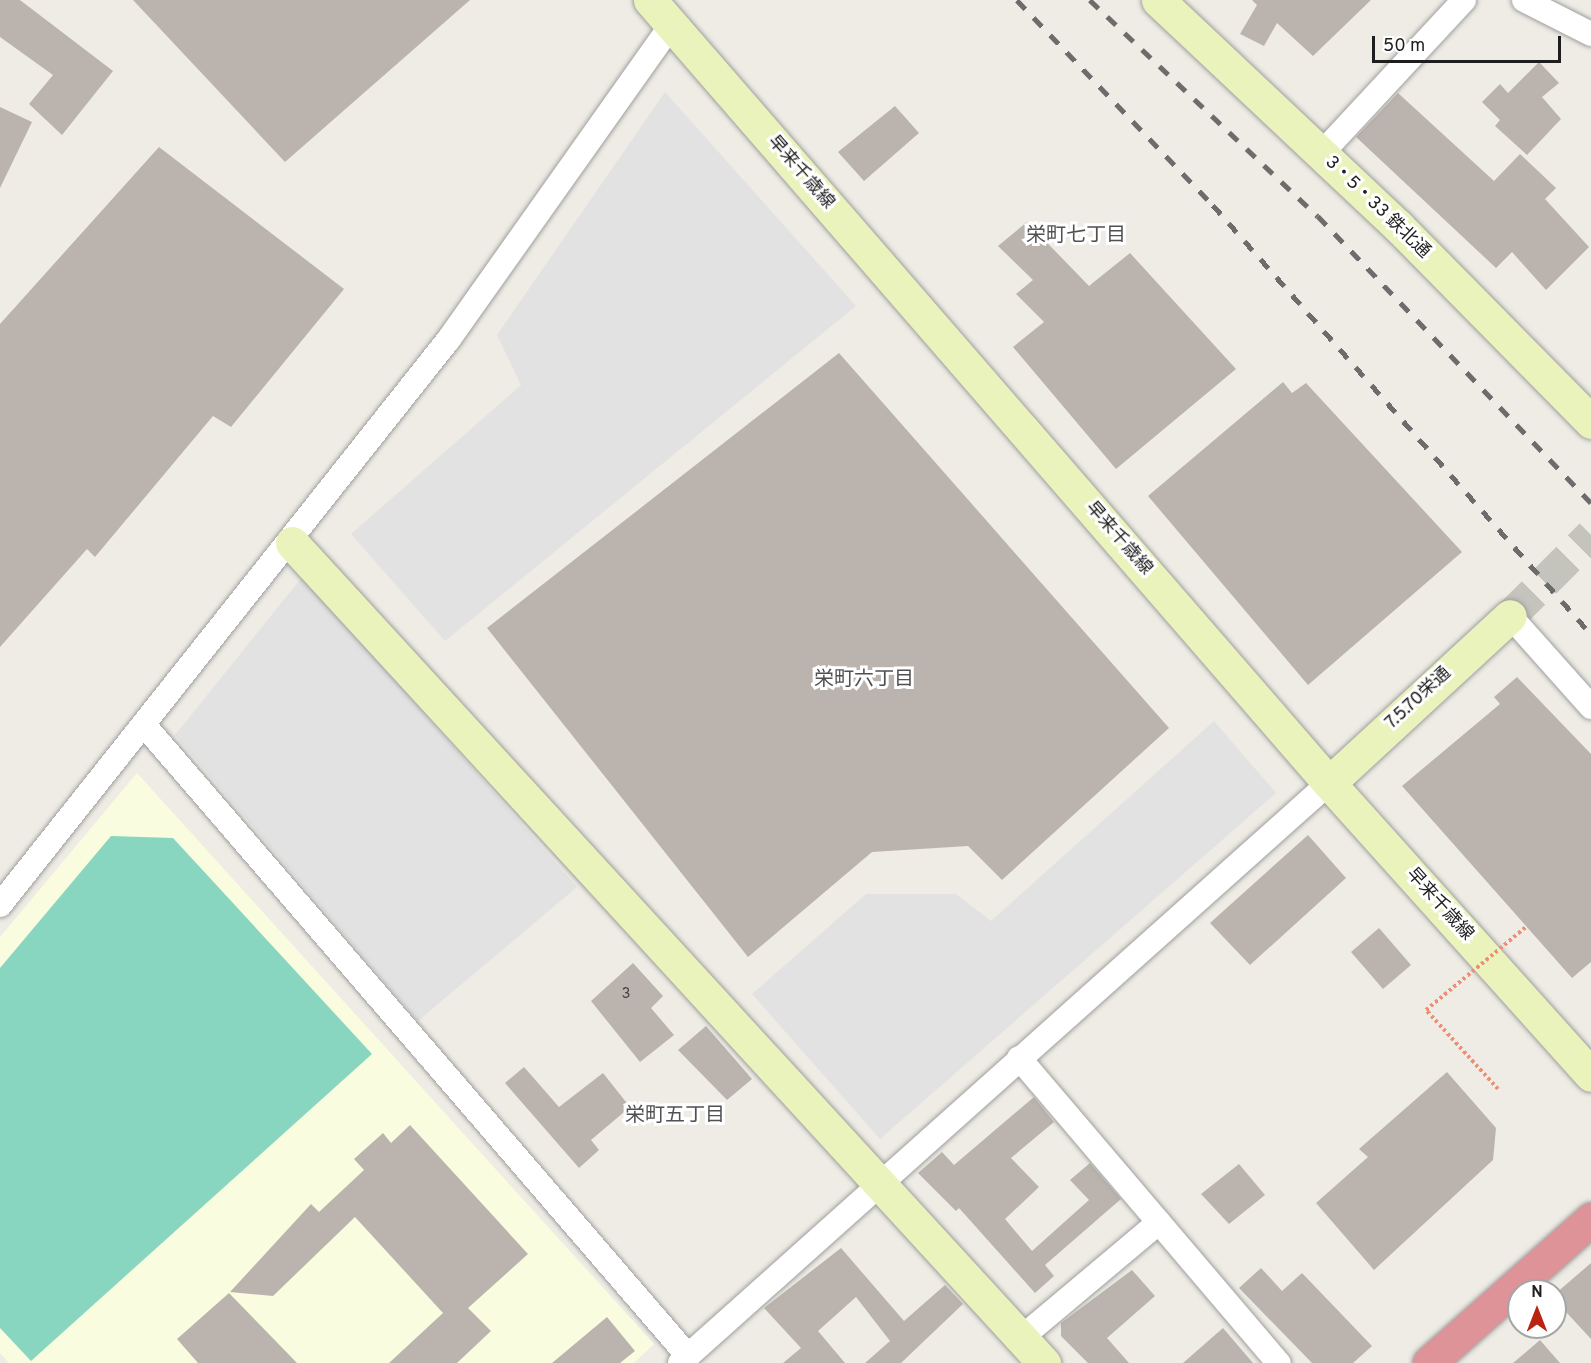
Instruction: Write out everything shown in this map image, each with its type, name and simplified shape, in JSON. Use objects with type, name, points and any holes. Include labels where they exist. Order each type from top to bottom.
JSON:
[{"type":"highway","points":[[1430,1363],[1591,1219]]},
{"type":"street","name":"早来千歳線","points":[[650,0],[677,12],[1329,783],[1591,1075]]},
{"type":"street","name":"3・5・33 鉄北通","points":[[1158,0],[1321,153],[1591,422]]},
{"type":"street","points":[[1321,153],[1464,0]]},
{"type":"street","points":[[1524,0],[1591,34]]},
{"type":"street","points":[[0,905],[292,543],[449,339],[677,12]]},
{"type":"street","points":[[292,543],[880,1182],[1034,1355],[1159,1222]]},
{"type":"street","points":[[1510,616],[1591,707]]},
{"type":"street","name":"7.5.70栄通","points":[[1329,783],[1510,616]]},
{"type":"street","points":[[145,726],[684,1360],[880,1182],[1329,783]]},
{"type":"street","points":[[1019,1058],[1279,1363]]},
{"type":"path","points":[[1498,1089],[1426,1010],[1527,926]]},
{"type":"shaded area","points":[[665,92],[856,306],[445,641],[351,534],[521,385],[497,335]]},
{"type":"shaded area","points":[[303,576],[577,887],[418,1021],[175,735]]},
{"type":"shaded area","points":[[1214,721],[1276,793],[880,1139],[752,994],[866,894],[956,894],[991,921]]},
{"type":"shaded area","points":[[137,773],[654,1344],[634,1363],[9,1363],[0,1353],[0,937]]},
{"type":"green space","points":[[111,836],[173,838],[372,1054],[31,1361],[0,1328],[0,968]]},
{"type":"building","points":[[0,0],[20,0],[113,71],[62,135],[29,104],[53,75],[0,37]]},
{"type":"building","points":[[133,0],[470,0],[285,162]]},
{"type":"building","points":[[1252,0],[1371,0],[1313,56],[1277,23],[1264,46],[1240,34],[1257,5]]},
{"type":"building","points":[[1539,62],[1559,83],[1542,97],[1561,119],[1527,155],[1495,126],[1500,120],[1482,102],[1500,84],[1508,93]]},
{"type":"building","points":[[1398,93],[1494,181],[1520,154],[1556,188],[1545,199],[1589,247],[1546,290],[1512,252],[1496,268],[1356,137]]},
{"type":"building","points":[[895,106],[919,133],[864,181],[838,152]]},
{"type":"building","points":[[0,107],[32,122],[0,188]]},
{"type":"building","points":[[159,147],[344,289],[231,427],[213,416],[95,557],[87,549],[0,647],[0,324]]},
{"type":"building","points":[[1027,222],[1089,286],[1130,253],[1236,369],[1116,469],[1013,347],[1044,322],[1016,294],[1033,280],[998,246]]},
{"type":"building","points":[[839,353],[1169,728],[1002,880],[968,846],[872,852],[748,957],[487,628]]},
{"type":"building","points":[[1283,382],[1292,393],[1306,383],[1462,552],[1308,685],[1148,496]]},
{"type":"building","points":[[1517,677],[1591,754],[1591,962],[1572,978],[1402,786],[1500,704],[1494,697]]},
{"type":"building","points":[[1308,835],[1346,878],[1250,965],[1210,923]]},
{"type":"building","points":[[1379,928],[1411,965],[1383,989],[1351,952]]},
{"type":"building","points":[[633,963],[663,996],[651,1008],[674,1035],[640,1062],[591,1001]]},
{"type":"building","points":[[706,1026],[752,1079],[727,1100],[678,1050]]},
{"type":"building","points":[[524,1067],[559,1107],[603,1073],[630,1107],[591,1140],[599,1150],[579,1168],[505,1083]]},
{"type":"building","points":[[1447,1072],[1496,1128],[1493,1160],[1374,1270],[1316,1203],[1368,1157],[1359,1149]]},
{"type":"building","points":[[1034,1097],[1054,1122],[1011,1158],[1039,1187],[1005,1219],[1032,1251],[1089,1200],[1070,1180],[1090,1163],[1121,1199],[1045,1265],[1054,1276],[1035,1293],[959,1208],[956,1211],[918,1173],[942,1152],[954,1165]]},
{"type":"building","points":[[410,1125],[528,1254],[468,1308],[491,1331],[457,1363],[389,1363],[443,1313],[355,1217],[273,1296],[230,1292],[311,1204],[319,1212],[364,1170],[354,1159],[383,1133],[391,1143]]},
{"type":"building","points":[[1239,1164],[1265,1195],[1229,1224],[1201,1194]]},
{"type":"building","points":[[841,1248],[904,1321],[945,1285],[963,1304],[901,1363],[865,1363],[890,1341],[856,1297],[818,1331],[845,1363],[783,1363],[801,1348],[764,1308]]},
{"type":"building","points":[[1591,1263],[1591,1339],[1567,1313],[1567,1284]]},
{"type":"building","points":[[1261,1268],[1282,1291],[1302,1273],[1372,1346],[1353,1363],[1312,1363],[1239,1288]]},
{"type":"building","points":[[1132,1270],[1155,1296],[1107,1338],[1129,1363],[1088,1363],[1061,1336],[1061,1323]]},
{"type":"building","points":[[229,1293],[297,1363],[198,1363],[177,1339]]},
{"type":"building","points":[[607,1317],[635,1351],[620,1363],[552,1363]]},
{"type":"building","points":[[1223,1328],[1253,1363],[1183,1363]]},
{"type":"building","points":[[1540,1340],[1560,1363],[1513,1363]]},
{"type":"tunnel","points":[[1510,616],[1591,535]]},
{"type":"railway","points":[[1017,0],[1213,205],[1591,634]]},
{"type":"railway","points":[[1090,0],[1318,216],[1591,503]]},
{"type":"district","name":"栄町七丁目","points":[[1076,236]]},
{"type":"district","name":"栄町六丁目","points":[[864,680]]},
{"type":"district","name":"栄町五丁目","points":[[675,1116]]}]
